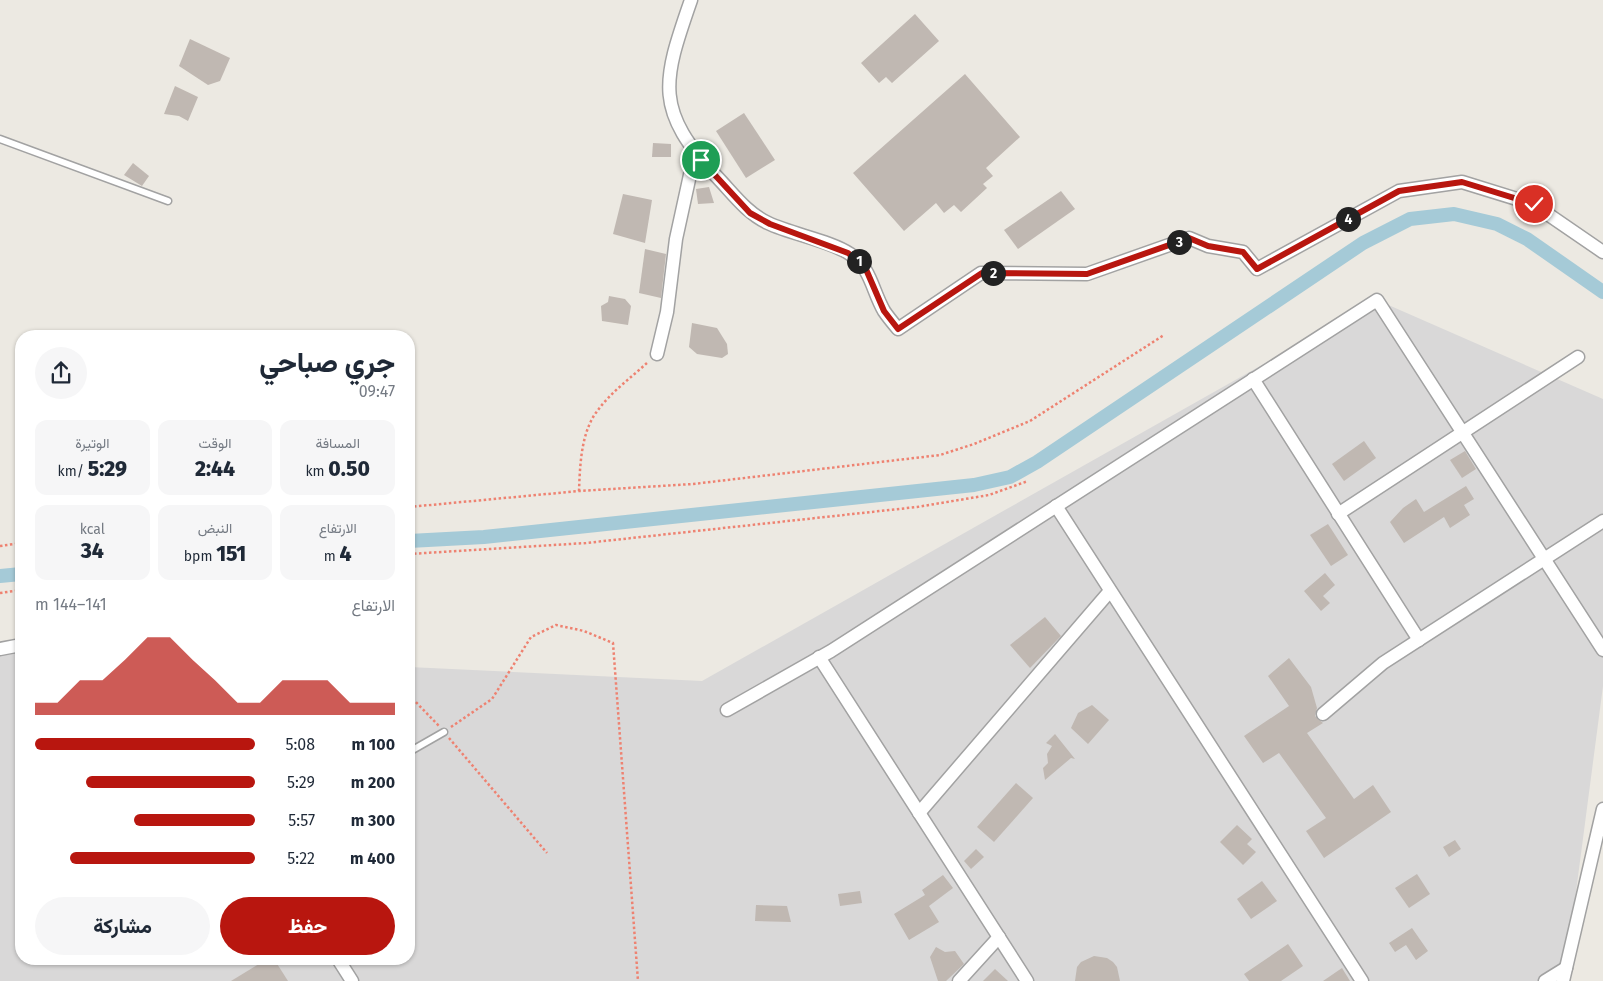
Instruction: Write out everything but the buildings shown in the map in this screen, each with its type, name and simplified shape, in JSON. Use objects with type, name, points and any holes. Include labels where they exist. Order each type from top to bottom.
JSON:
[{"type":"street","points":[[691,0],[671,57],[669,83],[670,108],[682,135],[750,213],[770,224],[848,253],[865,267],[884,311],[898,329],[982,273],[1087,274],[1189,238],[1208,246],[1243,252],[1257,269],[1399,191],[1462,182],[1534,204],[1603,252]]},
{"type":"street","points":[[657,354],[667,312],[676,239],[695,152]]},
{"type":"street","points":[[728,710],[819,657],[1377,300],[1603,650]]},
{"type":"street","points":[[1338,514],[1578,357]]},
{"type":"street","points":[[1253,379],[1419,640]]},
{"type":"street","points":[[1056,506],[1362,981]]},
{"type":"street","points":[[1323,714],[1384,663],[1603,521]]},
{"type":"street","points":[[920,813],[1110,591]]},
{"type":"street","points":[[0,649],[15,646]]},
{"type":"street","points":[[819,657],[1027,981]]},
{"type":"street","points":[[1563,981],[1603,809]]},
{"type":"street","points":[[959,981],[999,937]]},
{"type":"street","points":[[342,965],[352,981]]},
{"type":"street","points":[[1545,981],[1566,968]]},
{"type":"lane","points":[[0,139],[168,201]]},
{"type":"lane","points":[[415,749],[444,732]]},
{"type":"path","points":[[415,506],[579,491],[692,484],[940,455],[974,444],[1030,421],[1164,335]]},
{"type":"path","points":[[579,491],[580,466],[589,426],[598,409],[657,354]]},
{"type":"path","points":[[415,554],[586,543],[917,507],[989,495],[1028,481]]},
{"type":"path","points":[[0,546],[15,544]]},
{"type":"path","points":[[0,593],[15,591]]},
{"type":"path","points":[[444,732],[492,699],[531,637],[556,625],[584,630],[612,643],[638,981]]},
{"type":"path","points":[[415,701],[444,732],[547,853]]},
{"type":"shaded area","points":[[1377,300],[1603,399],[1603,686],[1566,968],[1545,981],[0,981],[0,648],[15,649],[15,965],[415,965],[415,667],[702,681]]},
{"type":"waterway","points":[[415,541],[484,537],[974,485],[1010,477],[1037,462],[1363,243],[1410,219],[1454,214],[1497,224],[1527,239],[1603,292]]},
{"type":"waterway","points":[[0,576],[15,575]]},
{"type":"route","points":[[701,160],[750,213],[770,224],[848,253],[865,267],[884,311],[898,329],[914,320],[948,293],[982,273],[1087,274],[1139,254],[1189,238],[1208,246],[1243,252],[1257,269],[1399,191],[1462,182],[1534,204]]}]
